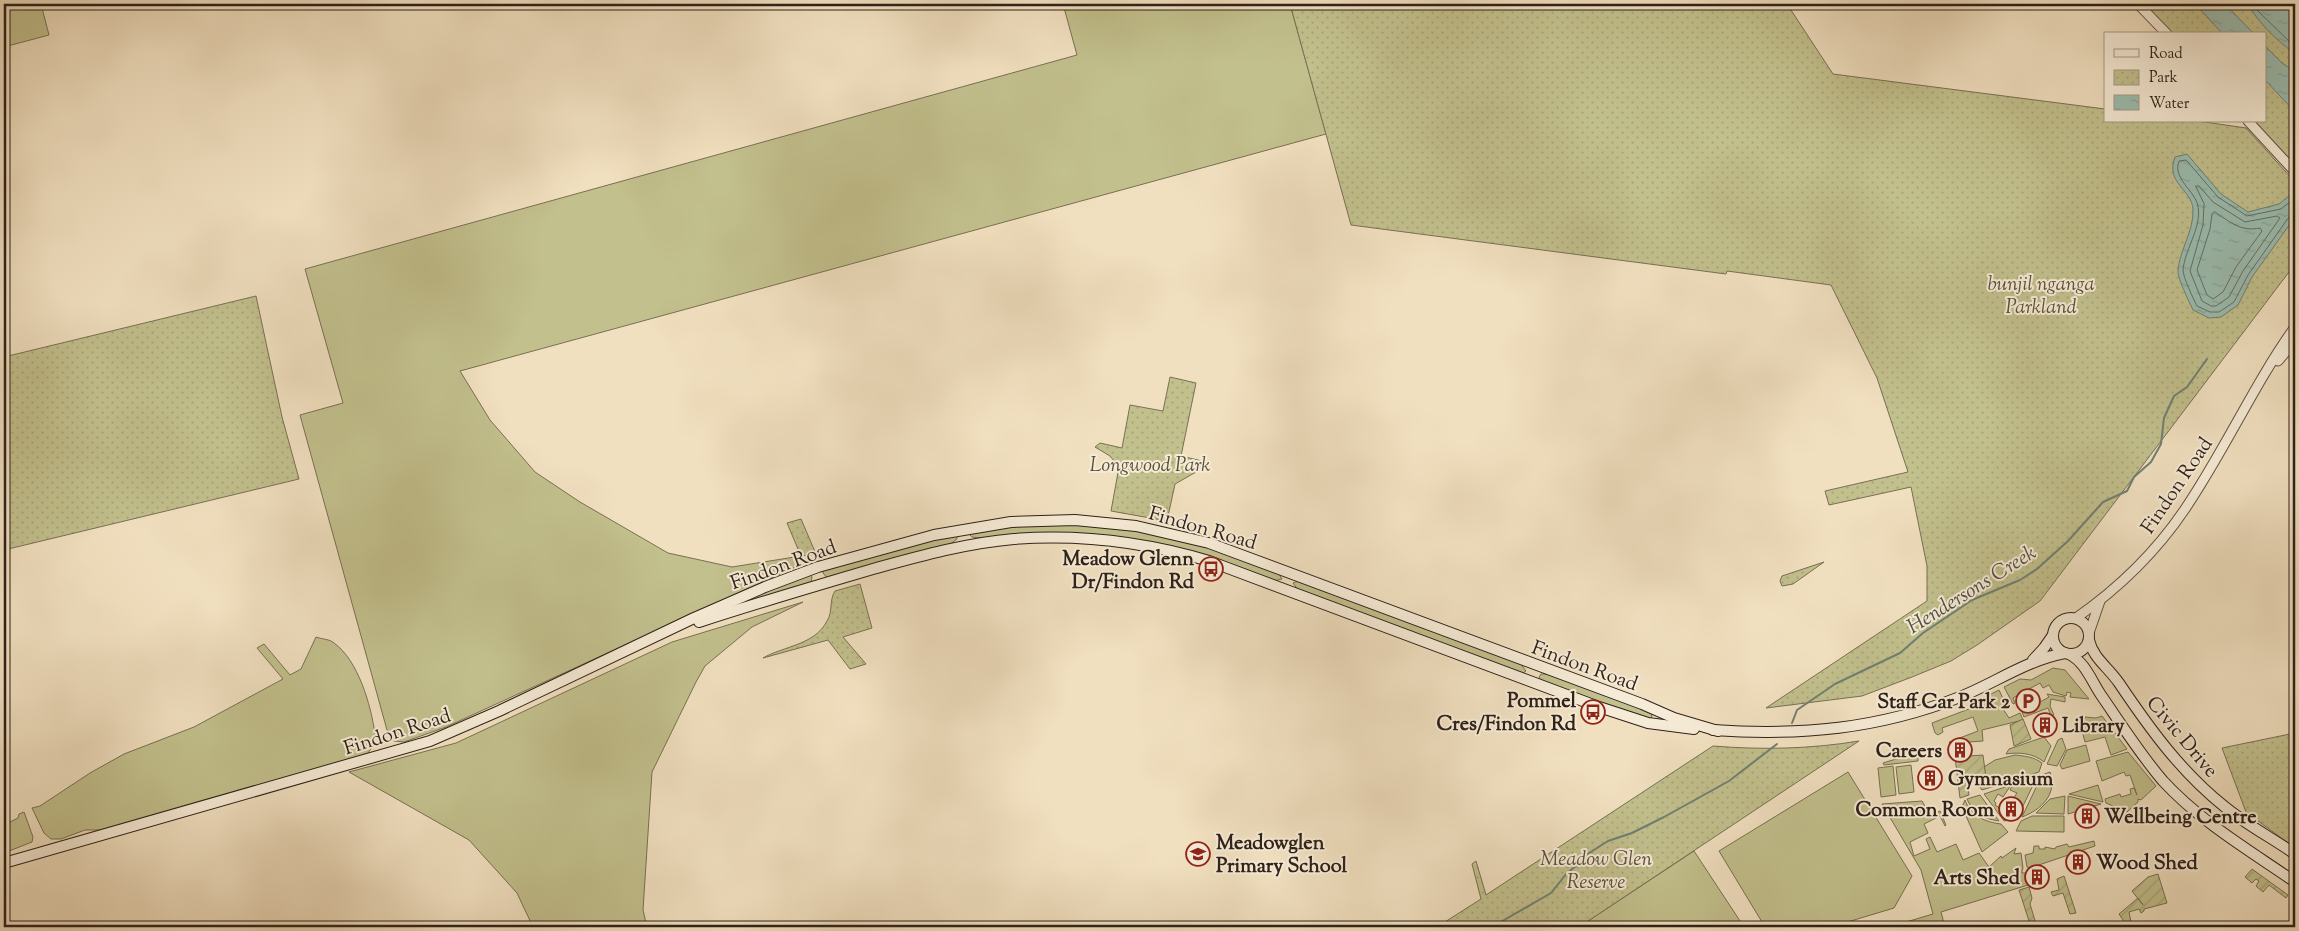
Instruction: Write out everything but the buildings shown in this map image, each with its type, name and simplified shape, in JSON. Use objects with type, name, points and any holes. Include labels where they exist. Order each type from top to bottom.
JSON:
[{"type":"main road","name":"Findon Road","points":[[4,862],[386,755],[446,735],[729,602],[815,568],[961,529],[1031,521],[1075,520],[1122,524],[1202,541],[1650,707],[1674,718],[1718,730]]},
{"type":"main road","points":[[961,529],[965,545]]},
{"type":"main road","name":"Findon Road","points":[[667,632],[820,584],[965,545],[1048,537],[1130,542],[1194,557],[1284,588],[1566,692],[1576,699],[1648,723],[1750,733],[1801,732],[1842,728],[1883,721],[1916,712],[1961,697],[2028,664],[2067,653]]},
{"type":"main road","points":[[815,568],[816,580],[820,584]]},
{"type":"main road","points":[[1284,588],[1290,573]]},
{"type":"main road","points":[[2076,618],[2085,624],[2089,636],[2084,649],[2074,654],[2067,653],[2056,646],[2053,634],[2060,622],[2065,619],[2076,618]]},
{"type":"main road","name":"Findon Road","points":[[2028,664],[2044,648],[2053,634]]},
{"type":"main road","name":"Civic Drive","points":[[2089,636],[2094,656],[2114,676],[2150,730],[2185,771],[2238,817],[2295,854]]},
{"type":"main road","name":"Civic Drive","points":[[2067,653],[2082,664],[2145,758],[2179,797],[2215,828],[2295,882]]},
{"type":"main road","points":[[1532,681],[1536,666]]},
{"type":"main road","points":[[1648,723],[1655,717],[1650,707]]},
{"type":"street","points":[[2138,4],[2165,32]]},
{"type":"street","points":[[2249,122],[2295,172]]},
{"type":"street","name":"Findon Road","points":[[2076,618],[2100,601],[2142,562],[2174,524],[2195,495],[2295,327]]},
{"type":"street","name":"Findon Road","points":[[2265,376],[2295,341]]},
{"type":"street","name":"Findon Road","points":[[2089,636],[2100,601]]},
{"type":"green space","points":[[4,4],[41,4],[49,35],[4,47]]},
{"type":"green space","points":[[1063,4],[1290,4],[1326,134],[460,371],[490,420],[535,472],[580,502],[668,553],[732,567],[801,556],[804,563],[446,727],[404,742],[394,741],[387,730],[300,415],[343,403],[305,269],[1077,55]]},
{"type":"green space","name":"bunjil nganga Parkland","points":[[1290,4],[1787,4],[1833,74],[2104,109],[2104,122],[2205,122],[2246,128],[2295,182],[2295,264],[2040,601],[1951,661],[1912,677],[1862,696],[1766,708],[1927,601],[1927,566],[1911,487],[1829,505],[1825,491],[1908,472],[1877,378],[1831,285],[1727,271],[1726,274],[1351,225]]},
{"type":"green space","points":[[2144,4],[2295,4],[2295,167],[2254,122],[2266,122],[2266,32],[2169,32]]},
{"type":"green space","points":[[256,296],[282,417],[299,479],[4,550],[4,357]]},
{"type":"green space","name":"Longwood Park","points":[[1170,377],[1196,383],[1181,456],[1202,461],[1203,468],[1175,484],[1167,521],[1111,511],[1119,467],[1110,456],[1095,447],[1100,443],[1122,448],[1130,405],[1163,411]]},
{"type":"green space","points":[[801,519],[816,554],[801,556],[787,523]]},
{"type":"green space","points":[[1083,522],[1181,537],[1279,574],[1282,579],[1273,581],[1158,546],[987,539],[972,537],[968,533],[970,530]]},
{"type":"green space","points":[[957,535],[957,539],[949,545],[828,579],[823,573],[823,571],[922,540]]},
{"type":"green space","points":[[1824,562],[1793,584],[1782,586],[1780,581],[1782,576]]},
{"type":"green space","points":[[810,574],[812,577],[811,583],[704,618],[751,594]]},
{"type":"green space","points":[[1298,581],[1520,663],[1526,671],[1523,673],[1298,590],[1293,583]]},
{"type":"green space","points":[[860,584],[872,628],[843,637],[866,664],[850,669],[828,640],[763,658],[815,635],[822,629],[829,617],[835,591]]},
{"type":"green space","points":[[803,602],[752,627],[705,666],[652,772],[643,910],[647,927],[533,927],[517,893],[469,840],[349,772],[456,743],[672,642]]},
{"type":"green space","points":[[316,637],[332,642],[342,651],[350,660],[362,684],[367,697],[375,734],[374,745],[367,754],[102,830],[85,830],[61,839],[51,839],[44,833],[32,808],[40,806],[90,773],[124,754],[194,727],[283,679],[257,648],[264,644],[290,675],[301,669]]},
{"type":"green space","points":[[2053,668],[2065,670],[2089,699],[2070,697],[2071,693],[2067,692],[2066,696],[2053,692],[2049,685],[2043,688],[2040,683],[2013,698],[2015,703],[2013,704],[2004,687],[2020,679],[2031,680]]},
{"type":"green space","points":[[1541,674],[1550,674],[1651,712],[1652,717],[1649,720],[1541,680],[1539,677]]},
{"type":"green space","points":[[1999,690],[2007,707],[2003,709],[2009,718],[2020,713],[2023,720],[1982,730],[1983,741],[1954,743],[1953,747],[1949,742],[1978,731],[1973,717],[1942,728],[1943,732],[1938,735],[1935,733],[1932,723],[1982,704],[1989,695]]},
{"type":"green space","points":[[2047,694],[2065,697],[2065,702],[2051,699],[2050,706],[2054,715],[2051,716],[2048,708],[2024,717],[2022,712],[2049,697]]},
{"type":"green space","points":[[2102,716],[2127,749],[2111,755],[2105,737],[2085,742],[2081,727],[2085,717],[2096,718]]},
{"type":"green space","points":[[2023,719],[2031,739],[2014,746],[2010,725]]},
{"type":"green space","points":[[2295,733],[2295,848],[2246,812],[2222,748]]},
{"type":"green space","points":[[2044,737],[2051,746],[2044,762],[2026,754],[2006,754],[2009,749]]},
{"type":"green space","points":[[2062,738],[2066,749],[2057,766],[2047,764],[2058,740]]},
{"type":"green space","name":"Meadow Glen Reserve","points":[[1859,741],[1579,927],[1437,927],[1481,899],[1472,864],[1476,861],[1486,895],[1713,746],[1786,748],[1823,746]]},
{"type":"green space","points":[[2086,745],[2090,761],[2062,769],[2060,765],[2067,750]]},
{"type":"green space","points":[[1929,749],[1933,755],[1918,758],[1918,761],[1884,765],[1883,763]]},
{"type":"green space","points":[[2128,752],[2156,786],[2141,800],[2138,799],[2138,802],[2127,812],[2106,803],[2105,799],[2120,794],[2121,797],[2131,794],[2130,789],[2134,788],[2137,795],[2130,775],[2126,776],[2124,772],[2102,781],[2096,761]]},
{"type":"green space","points":[[1983,755],[1986,778],[1971,782],[1968,788],[1969,795],[1960,798],[1955,757]]},
{"type":"green space","points":[[2015,755],[2033,758],[2042,763],[2039,772],[1982,790],[1974,780],[1986,778],[1984,767],[1995,760]]},
{"type":"green space","points":[[1911,765],[1914,792],[1899,794],[1896,767]]},
{"type":"green space","points":[[1893,766],[1896,795],[1881,797],[1878,768]]},
{"type":"green space","points":[[1848,772],[1912,876],[1894,908],[1831,927],[1765,927],[1719,851]]},
{"type":"green space","points":[[2050,772],[2052,787],[2050,794],[2036,810],[2022,817],[2042,775]]},
{"type":"green space","points":[[2037,777],[2023,806],[2013,799],[2017,793],[2010,790],[2013,784]]},
{"type":"green space","points":[[2011,785],[2003,797],[1998,794],[1994,801],[1995,805],[2013,816],[2016,810],[2020,812],[2017,819],[2004,821],[1984,794]]},
{"type":"green space","points":[[2098,785],[2103,802],[2069,794]]},
{"type":"green space","points":[[1980,795],[1999,821],[1989,819],[1976,812],[1967,799]]},
{"type":"green space","points":[[2065,796],[2064,814],[2036,813],[2050,799]]},
{"type":"green space","points":[[2068,796],[2101,804],[2068,814]]},
{"type":"green space","points":[[1965,800],[1971,810],[1979,817],[1989,822],[2001,824],[2008,832],[1982,852],[1962,807]]},
{"type":"green space","points":[[1922,801],[1930,815],[1940,811],[1946,825],[1940,816],[1924,824],[1928,833],[1910,842],[1914,856],[1930,849],[1926,839],[1930,837],[1937,852],[1956,844],[1963,860],[1979,853],[1989,867],[2001,856],[2002,858],[2016,848],[2014,854],[2021,853],[2022,873],[2026,873],[2028,885],[1941,912],[1945,927],[1889,927],[1933,914],[1921,870],[1882,804]]},
{"type":"green space","points":[[24,812],[33,837],[32,842],[4,853],[4,825],[18,818],[19,814]]},
{"type":"green space","points":[[2032,816],[2064,816],[2064,832],[2016,831],[2021,821]]},
{"type":"green space","points":[[2094,841],[2095,846],[2030,868],[2027,867],[2025,855],[2033,853],[2034,846],[2039,846],[2039,849],[2045,849],[2045,847],[2055,849],[2067,844],[2069,847]]},
{"type":"green space","points":[[1694,851],[1744,927],[1579,927]]},
{"type":"green space","points":[[2252,869],[2288,895],[2286,898],[2269,885],[2263,892],[2256,886],[2259,881],[2256,879],[2252,883],[2245,877]]},
{"type":"green space","points":[[2158,874],[2167,903],[2144,909],[2141,913],[2139,909],[2129,912],[2132,927],[2124,927],[2123,920],[2119,914],[2138,898],[2132,891],[2148,877]]},
{"type":"green space","points":[[2064,876],[2076,913],[2070,914],[2063,893],[2053,896],[2051,892],[2059,890],[2057,879]]},
{"type":"green space","points":[[2029,887],[2032,898],[2030,904],[2037,927],[2031,927],[2019,890]]},
{"type":"water","points":[[2195,4],[2225,4],[2252,32],[2221,32]]},
{"type":"water","points":[[2249,4],[2295,4],[2295,53],[2269,31],[2256,17]]},
{"type":"water","points":[[2266,47],[2282,63],[2295,72],[2295,112],[2266,81]]},
{"type":"water","points":[[2187,154],[2221,194],[2248,212],[2279,204],[2295,191],[2295,217],[2252,277],[2238,305],[2221,317],[2209,318],[2193,310],[2178,274],[2179,262],[2193,217],[2193,209],[2192,202],[2176,180],[2173,166],[2175,157]]},
{"type":"waterway","name":"Hendersons Creek","points":[[1792,723],[1797,710],[1835,684],[1900,653],[1923,633],[1972,600],[2020,580],[2037,569],[2068,541],[2103,502],[2127,491],[2134,477],[2151,462],[2161,444],[2164,418],[2174,396],[2187,387],[2207,359]]},
{"type":"waterway","name":"Hendersons Creek","points":[[1492,927],[1551,893],[1567,873],[1580,863],[1586,855],[1608,841],[1632,833],[1729,781],[1777,744]]},
{"type":"place","name":"Meadow Glenn Dr/Findon Rd","points":[[1211,569]]},
{"type":"place","name":"Staff Car Park 2","points":[[2028,701]]},
{"type":"place","name":"Pommel Cres/Findon Rd","points":[[1593,712]]},
{"type":"place","name":"Library","points":[[2045,725]]},
{"type":"place","name":"Careers","points":[[1960,750]]},
{"type":"place","name":"Gymnasium","points":[[1930,778]]},
{"type":"place","name":"Common Room","points":[[2011,809]]},
{"type":"place","name":"Wellbeing Centre","points":[[2087,816]]},
{"type":"place","name":"Meadowglen Primary School","points":[[1198,854]]},
{"type":"place","name":"Wood Shed","points":[[2078,862]]},
{"type":"place","name":"Arts Shed","points":[[2037,877]]}]
